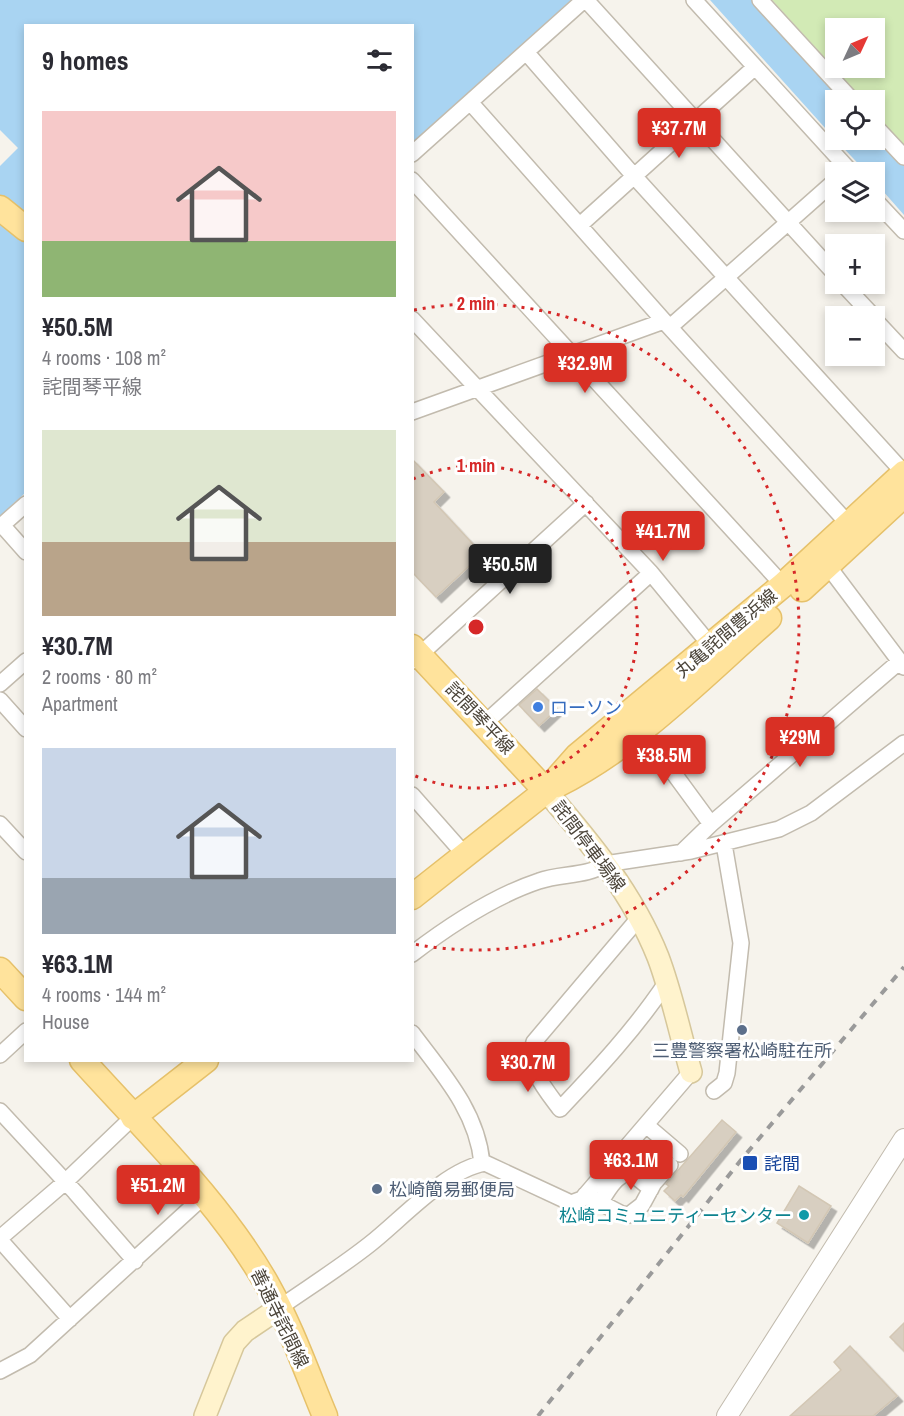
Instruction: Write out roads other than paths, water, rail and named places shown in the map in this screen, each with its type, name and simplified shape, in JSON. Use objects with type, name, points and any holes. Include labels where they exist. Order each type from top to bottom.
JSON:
[{"type":"main road","points":[[0,207],[24,227]]},
{"type":"main road","name":"丸亀詫間豊浜線","points":[[546,791],[588,770],[642,730],[828,566],[854,530],[904,473]]},
{"type":"main road","name":"丸亀詫間豊浜線","points":[[414,895],[546,791],[577,756],[783,585],[904,495]]},
{"type":"main road","name":"詫間琴平線","points":[[415,654],[485,723],[546,791]]},
{"type":"main road","name":"詫間停車場線","points":[[546,791],[623,887],[657,956],[691,1072]]},
{"type":"main road","points":[[0,970],[24,996]]},
{"type":"main road","points":[[84,1062],[133,1117],[203,1062]]},
{"type":"main road","name":"善通寺詫間線","points":[[133,1117],[204,1196],[252,1259],[279,1308],[325,1416]]},
{"type":"main road","points":[[205,1416],[234,1343],[245,1331],[279,1308]]},
{"type":"street","points":[[414,152],[585,0],[825,264]]},
{"type":"street","points":[[694,0],[839,162]]},
{"type":"street","points":[[760,0],[843,90]]},
{"type":"street","points":[[526,52],[634,176],[904,473]]},
{"type":"street","points":[[580,225],[755,67]]},
{"type":"street","points":[[470,102],[854,530]]},
{"type":"street","points":[[885,137],[904,157]]},
{"type":"street","points":[[414,182],[783,585]]},
{"type":"street","points":[[414,411],[572,354],[667,324],[726,278],[825,190]]},
{"type":"street","points":[[885,211],[904,231]]},
{"type":"street","points":[[852,294],[863,306]]},
{"type":"street","points":[[414,321],[651,573],[711,646]]},
{"type":"street","points":[[885,330],[904,351]]},
{"type":"street","points":[[415,654],[586,503]]},
{"type":"street","points":[[24,506],[1,526],[24,550]]},
{"type":"street","points":[[681,853],[711,824],[902,664],[828,566]]},
{"type":"street","points":[[485,723],[651,573]]},
{"type":"street","points":[[0,684],[24,663]]},
{"type":"street","points":[[0,700],[24,727]]},
{"type":"street","points":[[642,730],[711,824]]},
{"type":"street","points":[[414,952],[461,920],[529,884],[557,876],[597,870],[605,864],[681,853],[779,829],[811,813],[904,743]]},
{"type":"street","points":[[414,797],[465,855]]},
{"type":"street","points":[[0,824],[24,850]]},
{"type":"street","points":[[714,1091],[724,1083],[727,1072],[741,943],[724,844]]},
{"type":"street","points":[[638,919],[534,1042],[530,1054],[536,1073],[560,1109],[589,1079],[666,983]]},
{"type":"street","points":[[0,1055],[24,1033]]},
{"type":"street","points":[[414,1036],[465,1107],[480,1143],[482,1163]]},
{"type":"street","points":[[279,1308],[369,1245],[440,1185],[470,1165],[484,1163],[571,1203],[582,1199],[691,1072]]},
{"type":"street","points":[[0,1112],[64,1183],[75,1192],[135,1261]]},
{"type":"street","points":[[70,1319],[0,1239],[64,1183],[133,1117]]},
{"type":"street","points":[[585,1195],[622,1214],[629,1215],[642,1205],[651,1189],[675,1160],[646,1125]]},
{"type":"street","points":[[727,1416],[904,1139]]},
{"type":"street","points":[[600,1203],[622,1174],[630,1172],[651,1189]]},
{"type":"street","points":[[0,1371],[30,1355],[204,1196]]},
{"type":"water","points":[[0,0],[571,0],[414,143],[414,24],[24,24],[24,494],[0,516],[0,166],[18,148],[0,130]]},
{"type":"water","points":[[710,0],[755,0],[836,90],[825,90],[825,128]]},
{"type":"water","points":[[885,143],[904,164],[904,215],[885,193],[885,162],[857,162],[845,150],[885,150]]},
{"type":"railway","points":[[538,1416],[741,1160],[904,967]]},
{"type":"place","name":"ローソン","points":[[538,707]]},
{"type":"place","name":"三豊警察署松崎駐在所","points":[[742,1030]]},
{"type":"place","name":"詫間","points":[[750,1163]]},
{"type":"place","name":"松崎簡易郵便局","points":[[377,1189]]},
{"type":"place","name":"松崎コミュニティーセンター","points":[[804,1215]]}]
